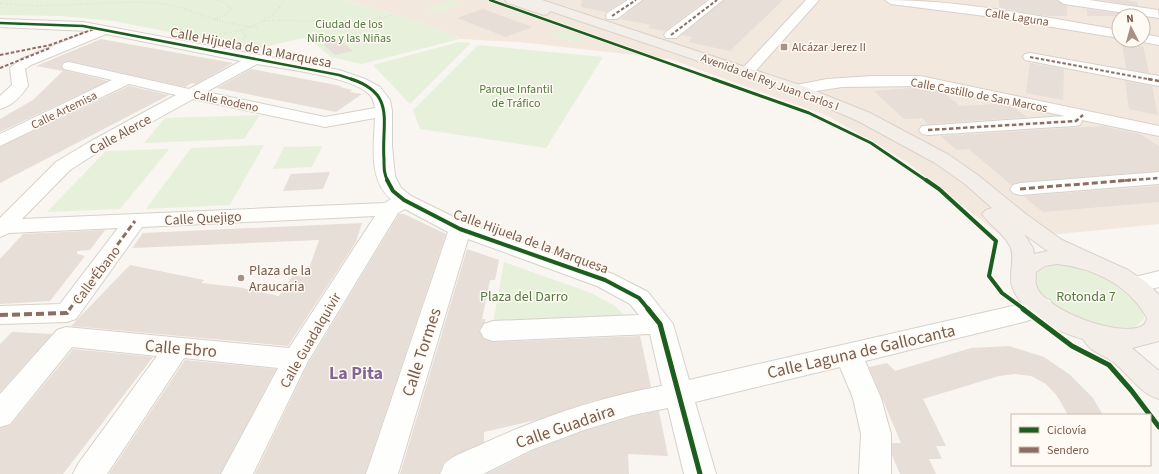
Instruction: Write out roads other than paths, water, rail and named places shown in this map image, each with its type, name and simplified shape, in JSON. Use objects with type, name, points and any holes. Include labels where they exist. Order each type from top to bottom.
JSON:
[{"type":"main road","name":"Avenida del Rey Juan Carlos I","points":[[511,0],[806,101],[850,121],[902,148],[938,171],[1010,229],[1022,248],[1024,269],[1023,283],[1027,291],[1041,306],[1068,324]]},
{"type":"main road","name":"Avenida del Rey Juan Carlos I","points":[[530,0],[797,89],[864,117],[942,159],[972,180],[1019,220],[1054,245],[1094,264]]},
{"type":"main road","points":[[1024,269],[1031,262],[1043,258],[1069,259],[1094,264],[1118,274],[1135,285],[1150,299],[1156,308],[1159,325],[1144,337],[1127,339],[1105,337],[1068,324]]},
{"type":"main road","points":[[1068,324],[1123,355],[1159,388]]},
{"type":"street","points":[[612,16],[636,0]]},
{"type":"street","points":[[671,35],[717,0]]},
{"type":"street","points":[[747,72],[813,0]]},
{"type":"street","name":"Calle Laguna","points":[[891,0],[985,12],[1111,33]]},
{"type":"street","points":[[1064,0],[1159,16],[1155,0]]},
{"type":"street","name":"Calle Hijuela de la Marquesa","points":[[0,23],[56,24],[105,30],[339,76],[360,82],[374,90],[382,100],[384,111],[383,146],[385,176],[393,191],[397,205],[460,229],[605,280],[638,298],[660,324],[680,394],[700,474]]},
{"type":"street","points":[[0,104],[14,94],[20,86],[17,68],[26,62],[105,30]]},
{"type":"street","points":[[1030,57],[1159,81]]},
{"type":"street","name":"Calle Alerce","points":[[1,228],[63,166],[97,145],[255,59]]},
{"type":"street","name":"Calle Rodeno","points":[[70,66],[325,122],[384,111]]},
{"type":"street","name":"Calle Artemisa","points":[[0,141],[127,79]]},
{"type":"street","name":"Calle Castillo de San Marcos","points":[[797,89],[819,84],[894,80],[920,81],[1159,131]]},
{"type":"street","points":[[928,130],[1076,121],[1083,115]]},
{"type":"street","points":[[1020,189],[1159,178]]},
{"type":"street","name":"Calle Quejigo","points":[[1,228],[397,205]]},
{"type":"street","name":"Calle Guadalquivir","points":[[237,474],[296,359],[397,205]]},
{"type":"street","name":"Calle Ébano","points":[[0,315],[67,313],[135,221]]},
{"type":"street","name":"Calle Tormes","points":[[382,474],[460,229]]},
{"type":"street","points":[[1135,285],[1159,279]]},
{"type":"street","name":"Calle Laguna de Gallocanta","points":[[680,394],[1027,312],[1041,306]]},
{"type":"street","points":[[493,331],[660,324]]},
{"type":"street","name":"Calle Ebro","points":[[0,415],[66,337],[296,359]]},
{"type":"street","points":[[89,474],[178,347]]},
{"type":"street","points":[[849,354],[867,398],[876,434],[875,474]]},
{"type":"street","name":"Calle Guadaira","points":[[456,474],[468,466],[520,441],[579,419],[633,403],[680,394]]},
{"type":"place","name":"Alcázar Jerez II","points":[[784,47]]},
{"type":"place","name":"Plaza de la Araucaria","points":[[241,278]]},
{"type":"district","name":"La Pita","points":[[356,373]]},
{"type":"park label","name":"Ciudad de los Niños y las Niñas","points":[[349,31]]},
{"type":"park label","name":"Parque Infantil de Tráfico","points":[[516,96]]},
{"type":"park label","name":"Plaza del Darro","points":[[524,296]]},
{"type":"park label","name":"Rotonda 7","points":[[1086,296]]}]
